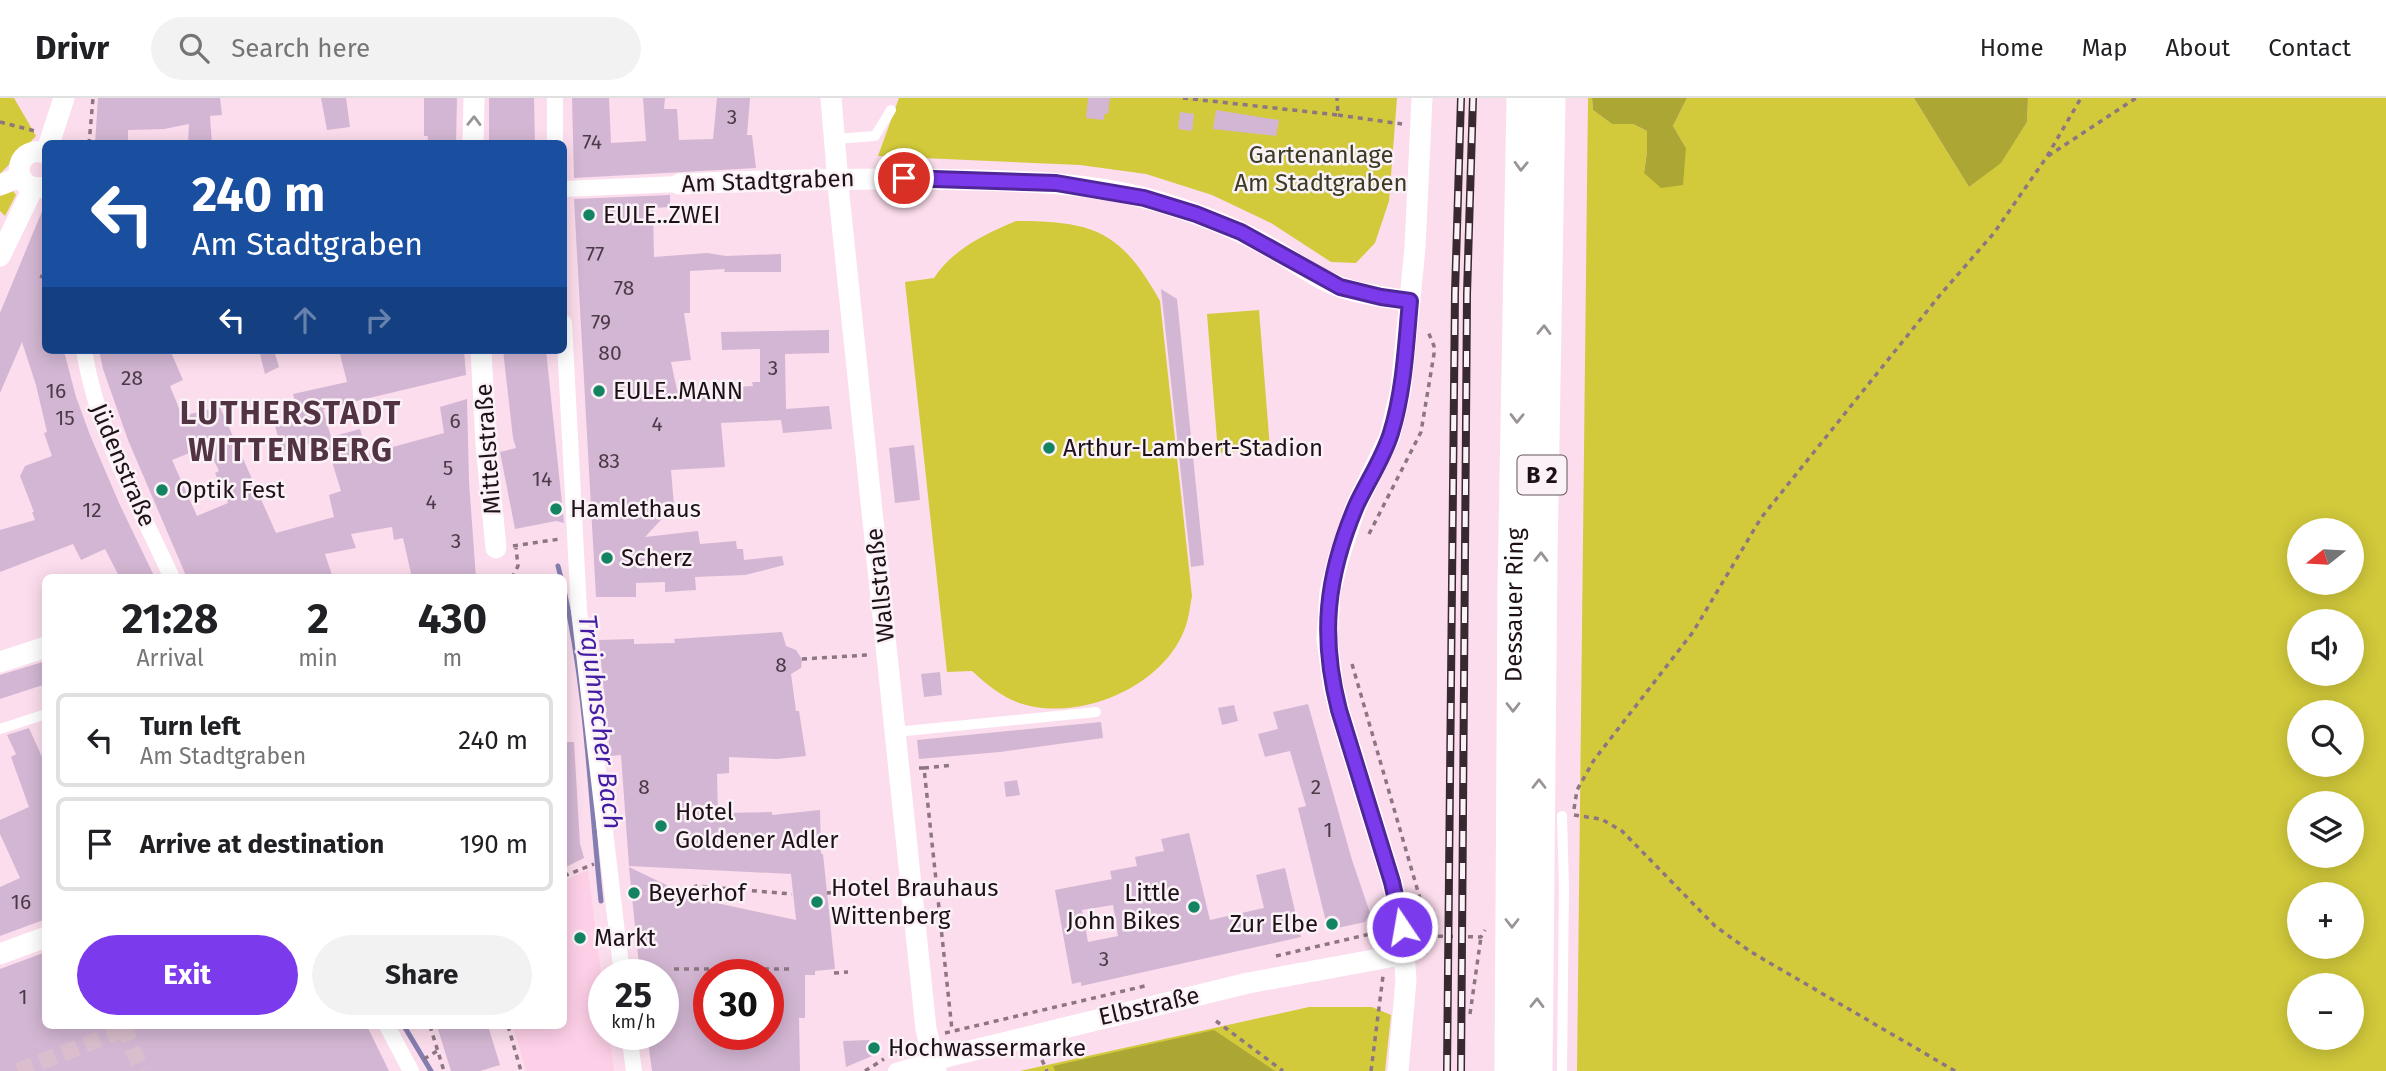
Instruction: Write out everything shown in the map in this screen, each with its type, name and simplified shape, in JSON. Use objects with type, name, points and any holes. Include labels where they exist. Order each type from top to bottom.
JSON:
[{"type":"main road","name":"Dessauer Ring","points":[[1511,1071],[1514,604],[1522,98]]},
{"type":"main road","name":"Dessauer Ring","points":[[1536,1071],[1549,98]]},
{"type":"street","points":[[50,140],[64,98]]},
{"type":"street","points":[[473,140],[474,98]]},
{"type":"street","points":[[555,98],[555,140]]},
{"type":"street","name":"Wallstraße","points":[[831,98],[926,1029],[934,1065]]},
{"type":"street","points":[[1398,1071],[1406,954],[1392,882],[1333,685],[1327,639],[1330,592],[1338,560],[1356,506],[1386,445],[1402,379],[1410,301],[1422,98]]},
{"type":"street","points":[[33,184],[19,165],[25,156],[42,148]]},
{"type":"street","name":"Am Stadtgraben","points":[[567,188],[838,178],[1033,182],[1115,191],[1170,205],[1220,223],[1264,244],[1340,287],[1410,301]]},
{"type":"street","points":[[0,185],[33,184]]},
{"type":"street","points":[[3,240],[33,184]]},
{"type":"street","name":"Jüdenstraße","points":[[85,354],[94,400],[108,437],[171,574]]},
{"type":"street","name":"Mittelstraße","points":[[481,354],[486,444],[506,547]]},
{"type":"street","points":[[566,354],[579,611],[620,959]]},
{"type":"street","points":[[0,662],[42,648]]},
{"type":"street","points":[[0,954],[42,938]]},
{"type":"street","name":"Elbstraße","points":[[896,1071],[934,1065],[955,1053],[1248,983],[1406,954]]},
{"type":"street","points":[[389,1029],[411,1071]]},
{"type":"street","points":[[631,1050],[634,1071]]},
{"type":"lane","points":[[835,139],[875,136],[891,110]]},
{"type":"lane","points":[[896,732],[1096,712]]},
{"type":"lane","points":[[0,729],[42,715]]},
{"type":"lane","points":[[1562,816],[1562,1071]]},
{"type":"path","points":[[89,140],[93,98]]},
{"type":"path","points":[[1183,98],[1422,126]]},
{"type":"path","points":[[1337,98],[1338,115]]},
{"type":"path","points":[[1955,1071],[1751,952],[1714,926],[1622,831],[1601,819],[1573,815],[1577,790],[1594,760],[1692,632],[1761,518],[1940,295],[1994,233],[2046,158],[2081,98]]},
{"type":"path","points":[[2046,158],[2136,98]]},
{"type":"path","points":[[0,122],[42,141]]},
{"type":"path","points":[[1368,537],[1384,500],[1421,432],[1434,354],[1426,323]]},
{"type":"path","points":[[514,574],[518,566],[506,547],[576,536]]},
{"type":"path","points":[[802,659],[888,654]]},
{"type":"path","points":[[1352,664],[1421,902],[1428,936],[1480,937]]},
{"type":"path","points":[[900,771],[953,765]]},
{"type":"path","points":[[924,768],[955,1053]]},
{"type":"path","points":[[567,875],[594,864]]},
{"type":"path","points":[[684,893],[696,886],[792,894]]},
{"type":"path","points":[[827,893],[836,892]]},
{"type":"path","points":[[1470,1014],[1480,937],[1486,929]]},
{"type":"path","points":[[679,969],[794,970]]},
{"type":"path","points":[[834,973],[848,972]]},
{"type":"path","points":[[1371,1071],[1383,976]]},
{"type":"path","points":[[1216,1021],[1283,1071]]},
{"type":"path","points":[[431,1029],[444,1071]]},
{"type":"path","points":[[509,1029],[522,1071]]},
{"type":"path","points":[[425,1058],[437,1051]]},
{"type":"path","points":[[1042,1060],[1047,1071]]},
{"type":"shaded area","points":[[1592,98],[1687,98],[1673,126],[1686,148],[1683,185],[1661,188],[1644,173],[1647,131],[1633,124],[1612,124],[1593,110]]},
{"type":"shaded area","points":[[1914,98],[2028,98],[2027,122],[2001,163],[1969,187]]},
{"type":"shaded area","name":"Markt","points":[[588,870],[599,959],[588,959],[588,1050],[611,1050],[614,1071],[526,1071],[514,1029],[567,1029],[567,880]]},
{"type":"shaded area","points":[[1214,1030],[1275,1071],[1055,1071],[1053,1066]]},
{"type":"green space","points":[[0,98],[14,98],[36,136],[0,174]]},
{"type":"green space","name":"Gartenanlage Am Stadtgraben","points":[[899,98],[1397,98],[1389,201],[1375,243],[1356,263],[1331,262],[1271,223],[1212,195],[1146,174],[1080,165],[878,156]]},
{"type":"green space","points":[[1588,98],[1592,98],[1593,110],[1612,124],[1633,124],[1647,131],[1644,173],[1686,148],[1673,126],[1687,98],[1914,98],[1969,187],[2001,162],[2027,122],[2028,98],[2386,98],[2386,1071],[1577,1071]]},
{"type":"green space","points":[[13,191],[16,195],[5,216],[0,211],[0,196]]},
{"type":"green space","name":"Arthur-Lambert-Stadion","points":[[1016,221],[1066,224],[1103,235],[1132,259],[1160,301],[1192,596],[1185,628],[1174,650],[1157,669],[1136,685],[1112,697],[1086,705],[1035,707],[1001,694],[972,671],[947,672],[905,282],[934,278],[960,251],[981,237]]},
{"type":"green space","points":[[1259,310],[1270,449],[1218,453],[1207,314]]},
{"type":"green space","points":[[1309,1007],[1372,1007],[1391,1015],[1385,1071],[1020,1071]]},
{"type":"building","points":[[98,98],[220,98],[222,115],[210,116],[212,140],[188,140],[189,124],[164,129],[128,130],[128,140],[95,140]]},
{"type":"building","points":[[321,98],[346,98],[350,127],[327,130]]},
{"type":"building","points":[[424,98],[457,98],[456,140],[428,140],[428,136],[424,136]]},
{"type":"building","points":[[489,98],[534,98],[535,140],[489,140]]},
{"type":"building","points":[[572,98],[609,98],[611,143],[646,141],[643,98],[665,98],[664,109],[677,109],[679,140],[713,139],[717,98],[750,98],[747,135],[752,135],[756,168],[574,178]]},
{"type":"building","points":[[1088,98],[1110,98],[1108,114],[1104,114],[1104,120],[1086,118]]},
{"type":"building","points":[[1216,110],[1279,120],[1276,136],[1213,129]]},
{"type":"building","points":[[1180,112],[1194,114],[1192,131],[1178,129]]},
{"type":"building","points":[[670,195],[670,207],[653,208],[654,257],[707,253],[726,256],[781,254],[781,272],[724,272],[725,269],[690,271],[690,313],[684,313],[691,360],[671,362],[677,390],[753,386],[752,382],[760,382],[760,349],[722,350],[721,332],[829,330],[829,353],[785,354],[786,409],[829,406],[832,429],[783,433],[781,420],[721,423],[725,467],[671,470],[674,506],[645,537],[698,531],[700,544],[736,541],[737,549],[743,549],[744,560],[782,556],[784,565],[745,575],[695,577],[696,590],[665,592],[665,582],[636,583],[636,597],[596,597],[574,199]]},
{"type":"building","points":[[42,211],[42,354],[65,354],[90,435],[153,574],[118,574],[105,549],[81,560],[73,544],[0,572],[0,530],[35,520],[20,476],[25,466],[52,456],[44,433],[47,432],[36,385],[22,342],[0,393],[0,313]]},
{"type":"building","points":[[1161,289],[1177,299],[1204,565],[1191,567]]},
{"type":"building","points":[[100,354],[172,354],[183,380],[170,386],[182,416],[220,407],[276,533],[334,517],[329,495],[341,491],[325,439],[282,451],[275,426],[299,417],[293,394],[347,382],[340,354],[464,354],[466,375],[323,409],[331,437],[360,429],[367,454],[444,433],[440,407],[467,399],[469,482],[476,574],[411,574],[403,538],[394,540],[392,527],[351,534],[356,548],[325,554],[332,574],[185,574],[128,440]],"holes":[[[207,446],[219,471],[215,473],[228,503],[197,516],[172,460]]]},
{"type":"building","points":[[260,354],[275,354],[279,367],[265,374]]},
{"type":"building","points":[[503,354],[546,354],[564,523],[556,521],[515,529],[500,452],[516,448]]},
{"type":"building","points":[[914,445],[920,500],[895,503],[889,448]]},
{"type":"building","points":[[782,632],[786,646],[796,650],[802,659],[801,668],[791,674],[806,756],[777,759],[729,757],[729,773],[717,774],[718,813],[772,812],[772,815],[820,810],[821,854],[835,969],[805,975],[805,1018],[799,1018],[800,1071],[652,1071],[649,1050],[679,1050],[679,959],[638,959],[629,867],[693,898],[796,920],[791,874],[629,866],[621,755],[610,756],[599,640],[634,639],[634,644],[675,643],[674,639]]},
{"type":"building","points":[[42,662],[42,685],[0,699],[0,675]]},
{"type":"building","points":[[940,672],[942,695],[924,697],[921,674]]},
{"type":"building","points":[[1308,704],[1352,860],[1370,913],[1365,922],[1328,930],[1298,808],[1306,806],[1290,751],[1265,757],[1258,734],[1278,729],[1273,712]]},
{"type":"building","points":[[1234,705],[1238,721],[1222,725],[1218,708]]},
{"type":"building","points":[[1101,722],[1103,738],[1000,752],[919,759],[917,740]]},
{"type":"building","points":[[29,728],[42,757],[42,920],[0,936],[0,887],[20,878],[0,834],[0,820],[29,807],[11,757],[16,754],[7,735]]},
{"type":"building","points":[[567,742],[574,742],[580,844],[584,858],[567,866]]},
{"type":"building","points":[[1017,780],[1020,795],[1006,797],[1004,782]]},
{"type":"building","points":[[1189,833],[1210,920],[1264,908],[1256,875],[1285,868],[1301,937],[1081,986],[1081,982],[1072,984],[1055,890],[1112,879],[1110,871],[1137,866],[1135,857],[1164,851],[1161,839]],"holes":[[[1113,905],[1118,936],[1088,942],[1082,910]]]},
{"type":"building","points":[[42,953],[42,1029],[368,1029],[389,1071],[0,1071],[0,969]]},
{"type":"building","points":[[438,1029],[489,1029],[500,1065],[480,1071],[451,1071]]},
{"type":"building","points":[[869,1040],[872,1056],[846,1067],[843,1041]]},
{"type":"waterway","name":"Trajuhnscher Bach","points":[[558,566],[560,574]]},
{"type":"waterway","name":"Trajuhnscher Bach","points":[[567,604],[583,706],[601,901]]},
{"type":"waterway","points":[[406,1029],[431,1071]]},
{"type":"tunnel","points":[[124,1029],[142,1071]]},
{"type":"tunnel","points":[[18,1071],[125,1029]]},
{"type":"railway","points":[[1447,1071],[1455,293],[1461,98]]},
{"type":"railway","points":[[1461,1071],[1467,294],[1473,98]]},
{"type":"place","name":"EULE..ZWEI","points":[[589,215]]},
{"type":"place","name":"EULE..MANN","points":[[599,391]]},
{"type":"place","name":"Arthur-Lambert-Stadion","points":[[1049,448]]},
{"type":"place","name":"Optik Fest","points":[[162,490]]},
{"type":"place","name":"Hamlethaus","points":[[556,509]]},
{"type":"place","name":"Scherz","points":[[607,558]]},
{"type":"place","name":"Hotel Goldener Adler","points":[[661,826]]},
{"type":"place","name":"Beyerhof","points":[[634,893]]},
{"type":"place","name":"Hotel Brauhaus Wittenberg","points":[[817,902]]},
{"type":"place","name":"Little John Bikes","points":[[1194,907]]},
{"type":"place","name":"Zur Elbe","points":[[1332,924]]},
{"type":"place","name":"Markt","points":[[580,938]]},
{"type":"place","name":"Hochwassermarke","points":[[874,1048]]},
{"type":"district","name":"LUTHERSTADT WITTENBERG","points":[[291,432]]},
{"type":"route","points":[[904,178],[1056,183],[1144,198],[1196,214],[1241,232],[1340,287],[1410,301],[1405,360],[1393,425],[1356,506],[1338,560],[1330,592],[1327,639],[1328,659],[1339,710],[1392,882],[1402,927]]}]
